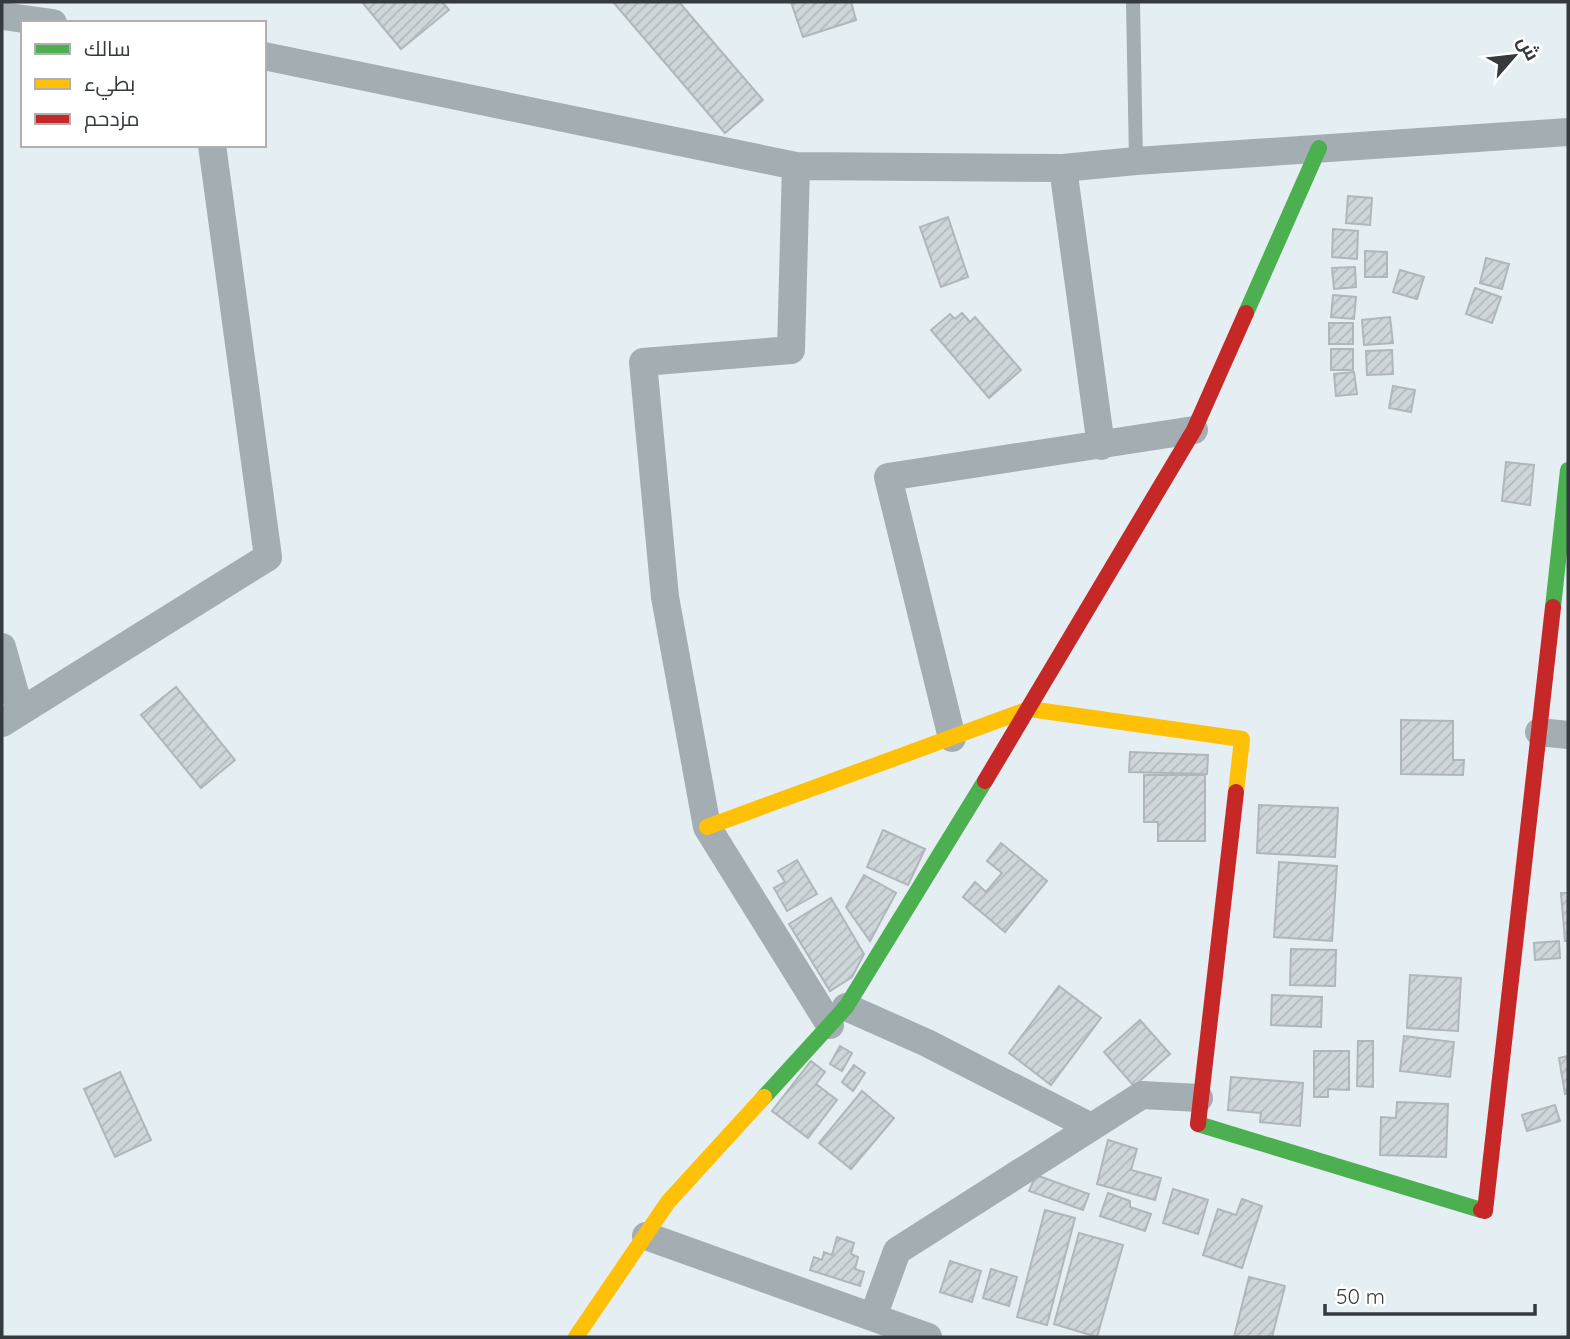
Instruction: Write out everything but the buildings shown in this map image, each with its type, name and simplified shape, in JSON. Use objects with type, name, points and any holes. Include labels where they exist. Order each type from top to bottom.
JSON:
[{"type":"street","points":[[2,16],[38,21]]},
{"type":"street","points":[[266,56],[796,166],[1063,168],[1568,132]]},
{"type":"street","points":[[2,647],[11,717],[268,557],[212,147]]},
{"type":"street","points":[[576,1337],[668,1202],[838,1016],[1029,709],[1194,430],[1319,148]]},
{"type":"street","points":[[796,166],[791,350],[643,362],[665,597],[707,827],[838,1016],[927,1043],[1091,1127]]},
{"type":"street","points":[[1063,168],[1101,446]]},
{"type":"street","points":[[952,738],[888,477],[1194,430]]},
{"type":"street","points":[[707,827],[1029,709],[1242,739],[1196,1124],[1485,1211],[1568,477]]},
{"type":"street","points":[[1539,732],[1568,735]]},
{"type":"street","points":[[873,1317],[897,1251],[1142,1095],[1199,1098]]},
{"type":"street","points":[[646,1236],[928,1337]]},
{"type":"lane","points":[[1133,2],[1136,161]]},
{"type":"traffic: fast","points":[[1246,313],[1319,148]]},
{"type":"traffic: fast","points":[[1553,607],[1568,470]]},
{"type":"traffic: fast","points":[[764,1097],[846,1007],[985,781]]},
{"type":"traffic: fast","points":[[1198,1124],[1481,1210]]},
{"type":"traffic: slow","points":[[707,827],[1029,709],[1242,739],[1236,792]]},
{"type":"traffic: slow","points":[[576,1337],[668,1202],[764,1097]]},
{"type":"traffic: jam","points":[[985,781],[1194,430],[1246,313]]},
{"type":"traffic: jam","points":[[1481,1210],[1485,1211],[1553,607]]},
{"type":"traffic: jam","points":[[1198,1124],[1236,792]]}]
